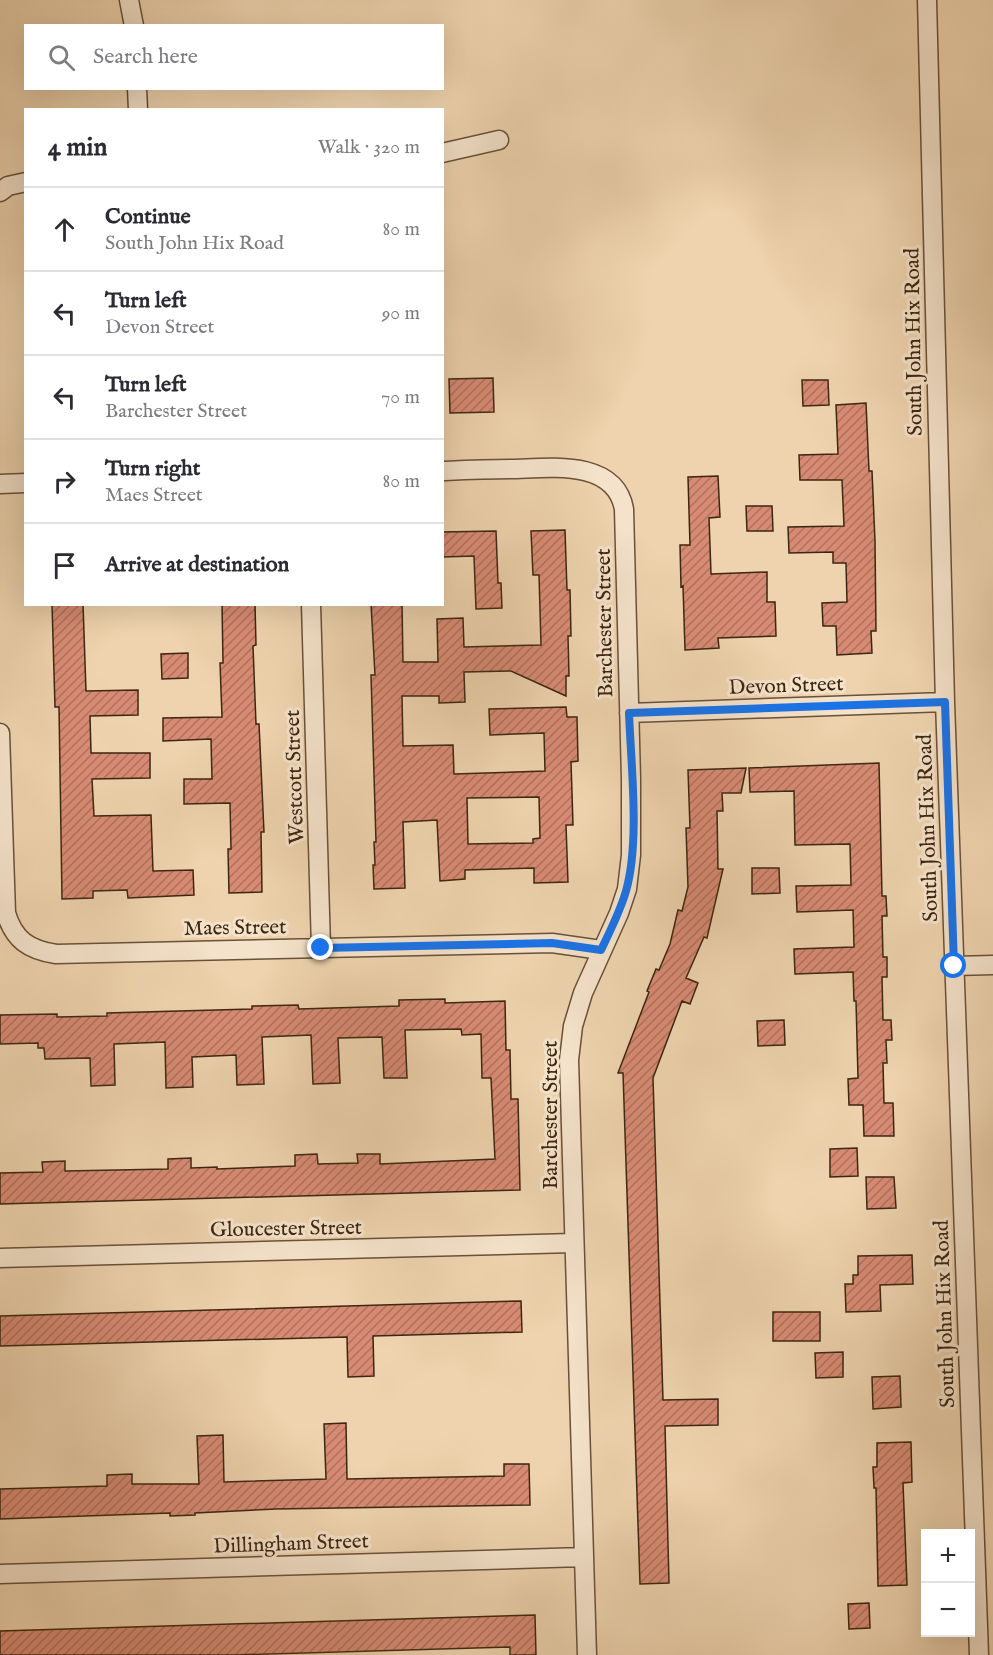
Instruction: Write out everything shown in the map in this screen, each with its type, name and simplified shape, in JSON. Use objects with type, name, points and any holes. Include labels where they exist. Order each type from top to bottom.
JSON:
[{"type":"street","points":[[129,0],[134,24]]},
{"type":"street","name":"South John Hix Road","points":[[927,0],[945,702],[979,1655]]},
{"type":"street","points":[[137,90],[138,108]]},
{"type":"street","points":[[444,153],[499,140]]},
{"type":"street","points":[[0,192],[8,186],[24,182]]},
{"type":"street","name":"Barchester Street","points":[[444,471],[563,467],[583,470],[609,483],[618,492],[624,509],[633,832],[631,855],[627,889],[580,1004],[573,1026],[569,1060],[587,1655]]},
{"type":"street","points":[[0,484],[24,483]]},
{"type":"street","name":"Westcott Street","points":[[311,606],[321,948]]},
{"type":"street","name":"Devon Street","points":[[629,713],[945,702]]},
{"type":"street","name":"Maes Street","points":[[0,733],[4,899],[11,928],[30,947],[43,952],[56,954],[552,943],[601,950]]},
{"type":"street","points":[[954,966],[993,965]]},
{"type":"street","name":"Gloucester Street","points":[[0,1258],[573,1243]]},
{"type":"street","name":"Dillingham Street","points":[[0,1574],[584,1557]]},
{"type":"building","points":[[493,378],[494,412],[450,413],[449,379]]},
{"type":"building","points":[[802,380],[828,380],[829,405],[803,406]]},
{"type":"building","points":[[866,403],[869,471],[872,471],[876,631],[871,631],[872,653],[837,655],[836,626],[823,626],[822,603],[847,602],[846,563],[833,563],[833,552],[789,553],[788,527],[844,526],[842,480],[800,480],[799,455],[838,454],[836,405]]},
{"type":"building","points":[[718,476],[720,517],[709,518],[711,574],[767,572],[767,602],[775,602],[776,636],[718,638],[719,648],[685,650],[680,545],[690,545],[688,477]]},
{"type":"building","points":[[746,506],[772,506],[773,531],[747,531]]},
{"type":"building","points":[[565,530],[571,636],[568,636],[569,676],[566,676],[566,696],[511,671],[464,672],[465,702],[439,703],[439,696],[402,696],[403,746],[453,745],[454,774],[545,771],[544,733],[490,735],[489,709],[566,707],[567,717],[577,717],[578,761],[571,762],[573,825],[566,825],[568,882],[534,883],[534,868],[465,870],[465,879],[440,881],[437,820],[403,822],[405,888],[374,889],[373,865],[375,865],[374,842],[376,842],[371,675],[375,675],[371,606],[402,606],[403,662],[438,662],[437,619],[463,618],[464,647],[541,645],[539,575],[533,575],[531,531]],"holes":[[[539,797],[540,838],[533,839],[533,843],[468,844],[467,798]]]},
{"type":"building","points":[[496,531],[498,583],[501,583],[502,608],[476,609],[474,556],[444,557],[444,532]]},
{"type":"building","points":[[52,606],[83,606],[86,691],[138,690],[138,715],[90,716],[91,753],[150,753],[150,778],[92,779],[94,816],[151,815],[153,871],[193,870],[194,895],[128,898],[127,890],[93,891],[93,898],[62,899],[59,707],[55,707]]},
{"type":"building","points":[[222,606],[255,606],[256,645],[253,646],[256,724],[259,724],[264,832],[261,832],[262,892],[229,893],[230,803],[184,804],[184,779],[212,779],[211,739],[163,741],[163,718],[222,717],[220,663],[223,663]]},
{"type":"building","points":[[188,653],[188,678],[162,679],[161,654]]},
{"type":"building","points":[[879,763],[882,896],[886,896],[887,916],[882,916],[883,957],[887,957],[887,977],[882,977],[883,1020],[891,1020],[892,1040],[886,1040],[887,1063],[883,1063],[884,1103],[893,1103],[894,1136],[864,1136],[863,1105],[849,1105],[848,1079],[858,1078],[853,972],[795,974],[794,949],[854,947],[853,910],[797,912],[796,886],[851,885],[850,844],[795,845],[794,791],[750,792],[749,768]]},
{"type":"building","points":[[746,768],[741,793],[722,793],[723,811],[717,811],[718,869],[723,869],[707,938],[704,937],[686,978],[698,983],[690,1004],[682,1001],[653,1078],[663,1400],[718,1399],[718,1425],[665,1426],[669,1583],[640,1584],[623,1073],[618,1073],[649,992],[647,991],[670,944],[678,910],[682,911],[688,887],[686,828],[690,828],[688,770]]},
{"type":"building","points":[[752,868],[779,868],[780,893],[752,894]]},
{"type":"building","points":[[445,999],[445,1003],[505,1001],[506,1050],[510,1050],[511,1099],[518,1099],[520,1190],[0,1204],[0,1173],[43,1172],[42,1162],[65,1161],[65,1171],[168,1169],[168,1159],[191,1158],[191,1168],[295,1166],[295,1155],[317,1154],[318,1164],[358,1163],[357,1154],[380,1154],[380,1164],[495,1159],[491,1078],[482,1078],[481,1034],[462,1035],[461,1029],[405,1030],[407,1078],[384,1078],[382,1037],[338,1038],[340,1083],[313,1084],[311,1035],[262,1037],[264,1084],[237,1085],[236,1055],[192,1057],[193,1087],[166,1088],[165,1042],[114,1044],[115,1085],[91,1086],[90,1058],[45,1059],[44,1048],[38,1048],[38,1043],[0,1044],[0,1015],[107,1016],[107,1013],[252,1009],[252,1006],[298,1005],[299,1009],[399,1006],[399,1000]]},
{"type":"building","points":[[784,1020],[785,1045],[758,1046],[757,1021]]},
{"type":"building","points":[[857,1148],[858,1176],[830,1177],[830,1149]]},
{"type":"building","points":[[866,1177],[894,1177],[896,1208],[867,1209]]},
{"type":"building","points":[[912,1255],[913,1284],[880,1285],[881,1311],[846,1312],[845,1284],[853,1284],[853,1275],[858,1275],[858,1256]]},
{"type":"building","points":[[521,1301],[522,1332],[373,1336],[374,1376],[348,1377],[347,1337],[0,1346],[0,1316]]},
{"type":"building","points":[[773,1312],[820,1312],[820,1341],[773,1341]]},
{"type":"building","points":[[843,1352],[843,1377],[816,1378],[815,1353]]},
{"type":"building","points":[[900,1376],[901,1407],[873,1409],[872,1377]]},
{"type":"building","points":[[346,1423],[347,1479],[504,1476],[504,1464],[529,1464],[530,1505],[276,1509],[170,1516],[170,1513],[0,1519],[0,1489],[107,1486],[107,1475],[132,1474],[132,1484],[199,1484],[197,1436],[223,1435],[224,1482],[326,1479],[324,1424]]},
{"type":"building","points":[[911,1442],[912,1482],[903,1483],[907,1585],[878,1586],[876,1488],[874,1488],[873,1467],[877,1467],[877,1443]]},
{"type":"building","points":[[869,1603],[870,1628],[849,1629],[848,1604]]},
{"type":"building","points":[[535,1615],[536,1655],[510,1655],[510,1647],[233,1655],[0,1655],[0,1631]]},
{"type":"route","points":[[321,948],[552,943],[601,950],[619,913],[627,889],[633,832],[629,713],[945,702],[954,966]]}]
